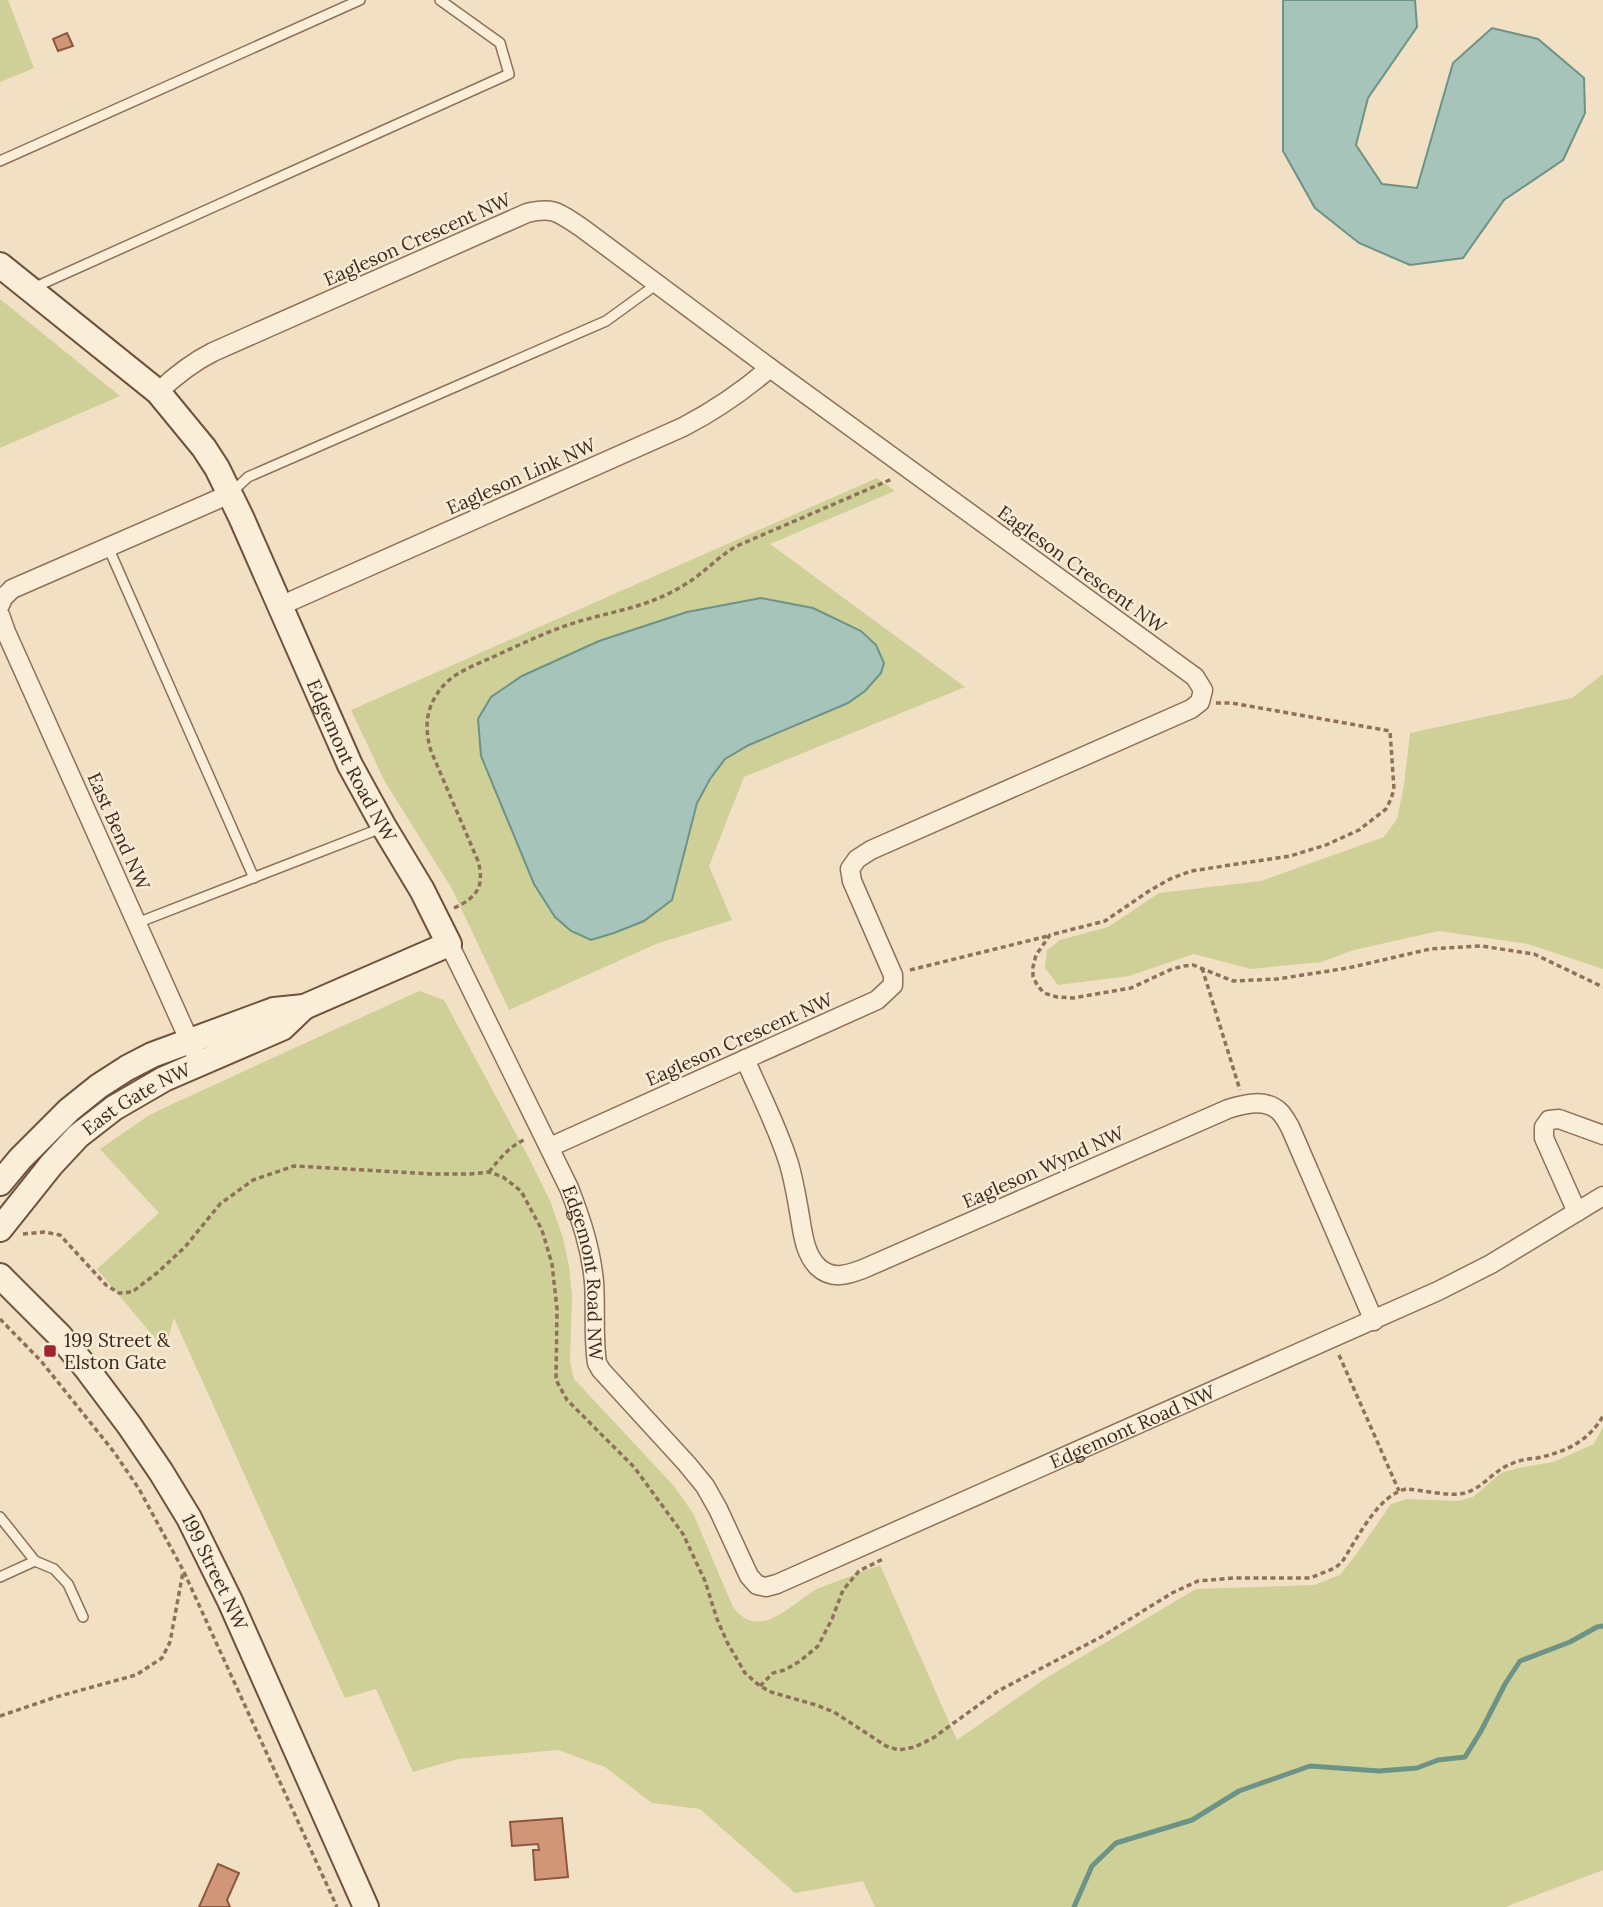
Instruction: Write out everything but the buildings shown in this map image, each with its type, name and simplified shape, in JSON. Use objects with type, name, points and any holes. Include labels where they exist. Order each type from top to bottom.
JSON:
[{"type":"street","name":"Eagleson Crescent NW","points":[[158,392],[180,371],[213,352],[527,213],[541,209],[554,210],[1195,677],[1203,690],[1200,702]]},
{"type":"street","name":"Edgemont Road NW","points":[[0,265],[158,392],[204,448],[230,494],[349,765],[436,917],[569,1188],[591,1255],[597,1363],[705,1486],[749,1576],[757,1586],[777,1584],[1374,1321],[1491,1264],[1603,1196]]},
{"type":"street","name":"Eagleson Link NW","points":[[280,606],[683,426],[715,410],[770,368]]},
{"type":"street","points":[[0,605],[12,589],[230,494]]},
{"type":"street","name":"East Bend NW","points":[[0,615],[200,1064]]},
{"type":"street","points":[[892,975],[852,881],[850,869],[856,859],[1200,702]]},
{"type":"street","name":"East Gate NW","points":[[0,1183],[69,1110],[127,1068],[152,1055],[274,1010],[304,1007],[449,944]]},
{"type":"street","name":"Eagleson Crescent NW","points":[[545,1140],[745,1059],[877,1000],[893,985],[892,975]]},
{"type":"street","name":"East Gate NW","points":[[9,1232],[51,1165],[78,1136],[114,1108],[164,1079],[282,1028],[304,1007]]},
{"type":"street","name":"Eagleson Wynd NW","points":[[745,1059],[790,1166],[809,1255],[829,1275],[845,1275],[863,1269],[1228,1109],[1245,1104]]},
{"type":"street","points":[[1245,1104],[1266,1104],[1279,1111],[1290,1127],[1374,1321]]},
{"type":"street","points":[[1577,1212],[1544,1138],[1544,1127],[1549,1120],[1559,1119],[1603,1135]]},
{"type":"street","name":"199 Street NW","points":[[0,1276],[59,1335],[87,1369],[129,1425],[189,1518],[230,1601],[366,1907]]},
{"type":"lane","points":[[0,161],[360,0]]},
{"type":"lane","points":[[31,289],[509,74],[500,43],[440,0]]},
{"type":"lane","points":[[230,494],[248,477],[606,321],[657,284]]},
{"type":"lane","points":[[108,547],[254,878]]},
{"type":"lane","points":[[137,923],[384,827]]},
{"type":"lane","points":[[0,1517],[35,1561],[54,1569],[68,1584],[83,1617]]},
{"type":"lane","points":[[0,1577],[35,1561]]},
{"type":"path","points":[[436,917],[471,898],[481,882],[478,861],[427,736],[429,708],[445,683],[466,669],[554,630],[662,596],[694,579],[739,545],[912,471]]},
{"type":"path","points":[[892,975],[1105,921],[1170,879],[1191,871],[1290,856],[1326,845],[1359,830],[1386,809],[1394,789],[1390,731],[1232,703],[1200,702]]},
{"type":"path","points":[[1050,935],[1037,955],[1033,976],[1044,993],[1057,997],[1073,998],[1131,988],[1184,966],[1193,965],[1233,981],[1277,979],[1348,968],[1430,949],[1481,946],[1534,954],[1603,987]]},
{"type":"path","points":[[1202,968],[1245,1104]]},
{"type":"path","points":[[489,1172],[504,1153],[518,1143],[545,1140]]},
{"type":"path","points":[[9,1232],[60,1235],[106,1284],[119,1293],[132,1292],[185,1247],[220,1204],[253,1180],[295,1166],[431,1174],[489,1172],[503,1177],[521,1191],[542,1230],[552,1264],[557,1309],[556,1380],[567,1400],[634,1467],[683,1534],[705,1581],[727,1642],[745,1674],[771,1692],[834,1712],[886,1746],[899,1749],[915,1747],[933,1738],[998,1691],[1101,1637],[1171,1593],[1198,1581],[1310,1578],[1335,1568],[1342,1562],[1377,1508],[1399,1491],[1406,1489],[1463,1493],[1475,1489],[1499,1469],[1512,1463],[1557,1453],[1580,1443],[1597,1427],[1603,1416]]},
{"type":"path","points":[[0,1319],[41,1361],[114,1452],[139,1489],[183,1570],[337,1907]]},
{"type":"path","points":[[1332,1339],[1399,1491]]},
{"type":"path","points":[[760,1686],[773,1673],[785,1670],[818,1646],[843,1590],[859,1572],[885,1557],[877,1540]]},
{"type":"path","points":[[0,1716],[136,1675],[162,1658],[170,1642],[183,1570]]},
{"type":"green space","points":[[0,0],[8,0],[34,68],[0,82]]},
{"type":"green space","points":[[0,299],[120,396],[0,448]]},
{"type":"green space","points":[[877,478],[895,491],[770,544],[965,687],[744,777],[709,866],[732,920],[656,944],[509,1010],[452,889],[385,782],[351,710]]},
{"type":"green space","points":[[1603,674],[1603,969],[1528,944],[1439,931],[1354,950],[1321,962],[1251,969],[1194,954],[1129,976],[1058,985],[1045,968],[1047,950],[1060,940],[1108,927],[1159,893],[1261,881],[1384,837],[1397,819],[1410,733],[1572,698]]},
{"type":"green space","points":[[419,991],[444,1000],[551,1203],[569,1266],[572,1296],[570,1362],[574,1379],[673,1485],[693,1513],[733,1607],[743,1617],[765,1621],[819,1588],[880,1565],[957,1740],[1046,1678],[1196,1589],[1314,1585],[1340,1575],[1391,1504],[1407,1499],[1458,1501],[1473,1497],[1501,1473],[1553,1462],[1594,1444],[1603,1427],[1603,1870],[1505,1907],[875,1907],[863,1881],[795,1893],[700,1809],[652,1803],[605,1767],[558,1750],[458,1759],[413,1772],[376,1689],[345,1698],[174,1318],[165,1350],[97,1269],[159,1213],[100,1149],[148,1116],[168,1106]]},
{"type":"water","points":[[1283,0],[1415,0],[1417,27],[1368,98],[1356,145],[1382,184],[1417,188],[1453,63],[1492,28],[1538,39],[1584,78],[1585,113],[1563,160],[1504,200],[1463,258],[1410,265],[1359,243],[1315,208],[1283,151]]},
{"type":"water","points":[[761,598],[813,608],[861,631],[876,645],[884,663],[881,673],[865,691],[848,703],[749,745],[725,759],[697,803],[672,900],[644,921],[614,933],[591,940],[571,931],[555,917],[534,884],[481,756],[478,719],[491,697],[522,676],[599,641],[687,612]]},
{"type":"waterway","points":[[1074,1907],[1092,1866],[1116,1843],[1192,1820],[1239,1791],[1310,1766],[1379,1771],[1417,1768],[1438,1760],[1465,1757],[1520,1661],[1603,1626]]},
{"type":"place","name":"199 Street & Elston Gate","points":[[50,1351]]}]
